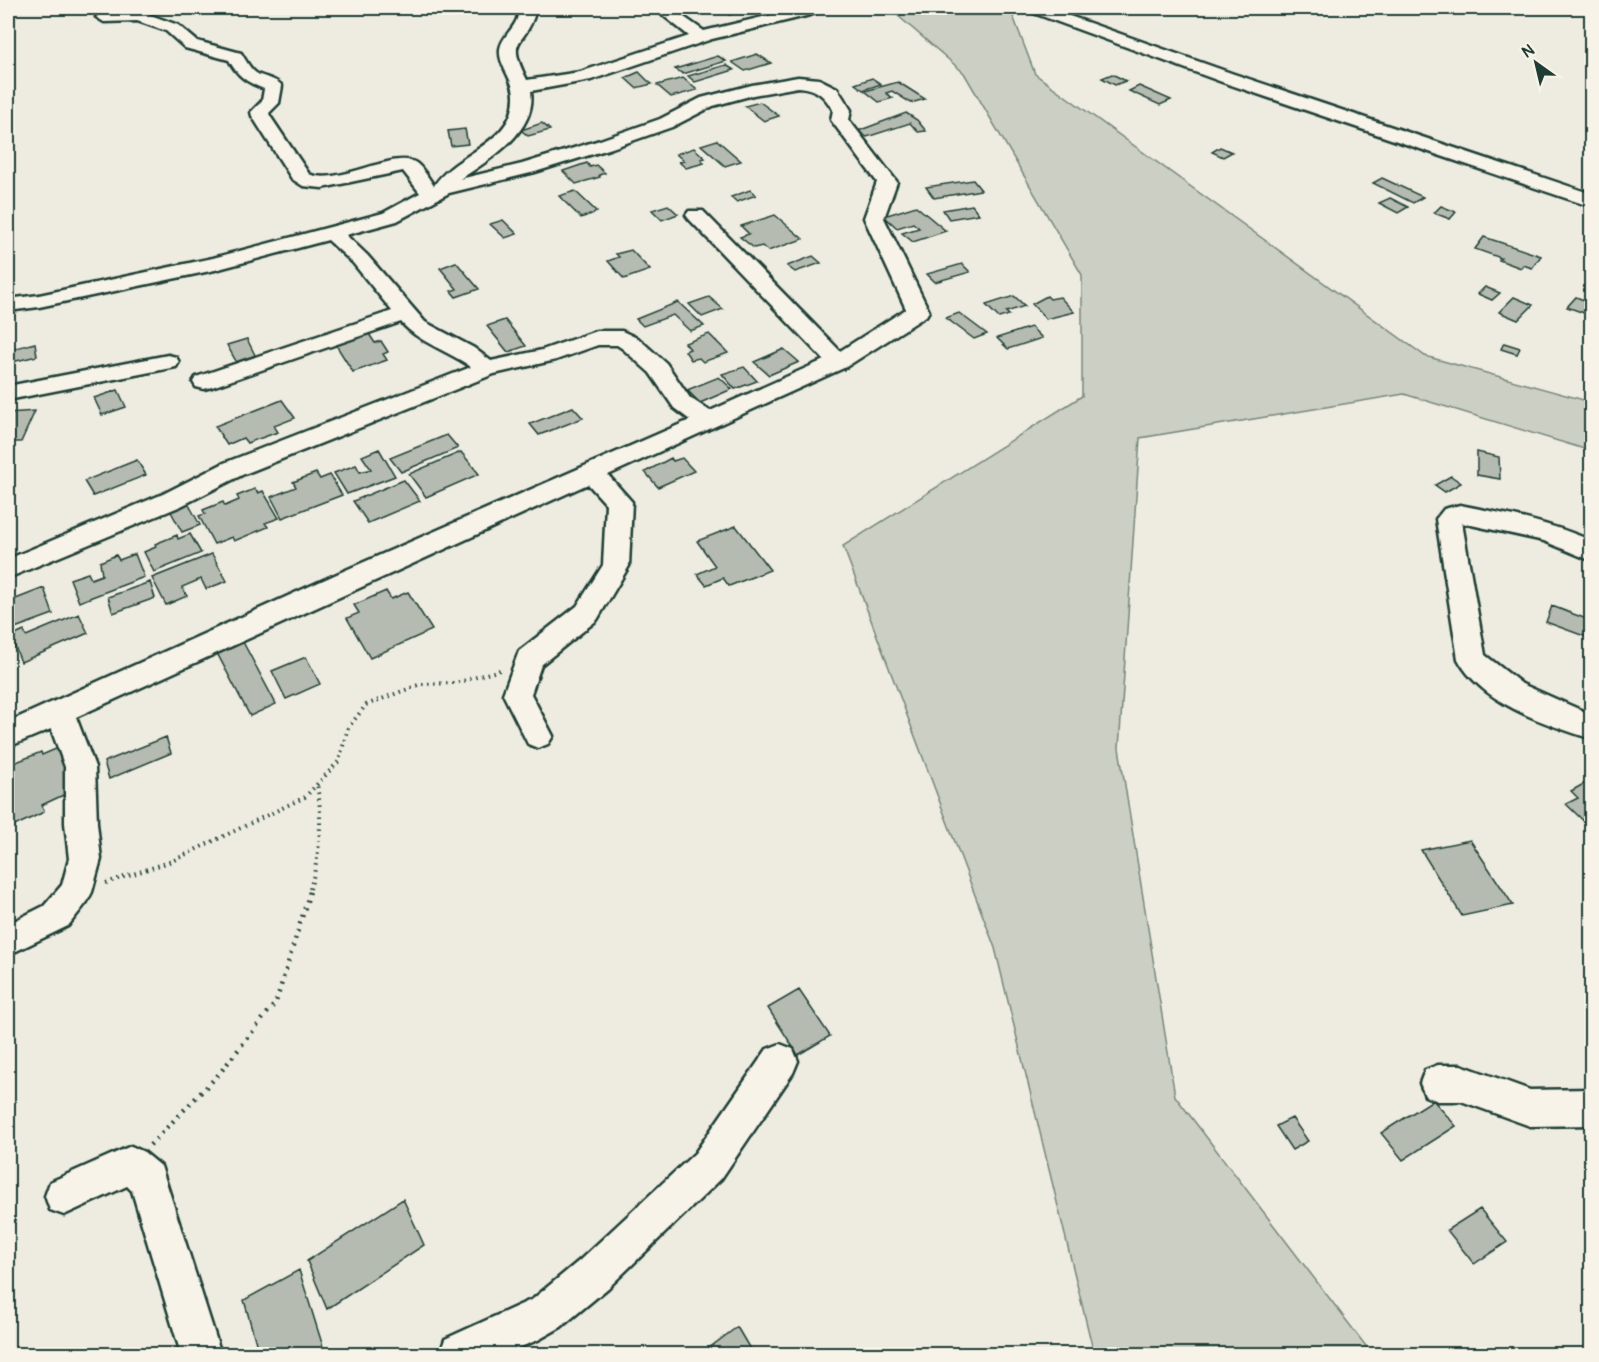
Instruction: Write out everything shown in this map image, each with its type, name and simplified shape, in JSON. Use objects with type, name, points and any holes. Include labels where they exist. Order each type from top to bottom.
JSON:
[{"type":"street","points":[[436,192],[447,179],[492,148],[515,125],[523,97],[507,51],[511,39],[525,22],[528,13],[525,8]]},
{"type":"street","points":[[662,8],[701,37]]},
{"type":"street","points":[[520,86],[543,86],[591,75],[701,37],[778,20],[816,8]]},
{"type":"street","points":[[1034,8],[1228,78],[1592,201]]},
{"type":"street","points":[[104,17],[139,16],[172,28],[191,45],[235,57],[244,72],[252,78],[271,83],[273,86],[270,103],[260,112],[260,118],[272,130],[302,178],[310,183],[331,182],[405,165],[436,192]]},
{"type":"street","points":[[8,305],[39,301],[215,264],[390,218],[436,192],[528,168],[606,144],[666,123],[707,102],[752,90],[798,82],[813,83],[831,92],[842,110],[840,120],[887,182],[874,218],[918,311],[838,362],[348,580],[8,735]]},
{"type":"street","points":[[696,215],[838,362]]},
{"type":"street","points":[[333,233],[360,259],[417,327],[466,352],[488,369]]},
{"type":"street","points":[[204,382],[404,314]]},
{"type":"street","points":[[8,569],[172,500],[233,470],[488,369],[548,355],[596,338],[622,338],[658,369],[682,402],[708,421]]},
{"type":"street","points":[[8,393],[168,363]]},
{"type":"street","points":[[538,736],[517,694],[529,659],[587,613],[616,566],[619,502],[592,472]]},
{"type":"street","points":[[1592,552],[1553,534],[1535,529],[1460,514],[1453,515],[1449,519],[1472,659],[1482,672],[1517,696],[1592,727]]},
{"type":"street","points":[[8,940],[56,916],[76,892],[85,859],[81,823],[80,767],[59,712]]},
{"type":"street","points":[[460,1354],[478,1344],[524,1326],[547,1313],[661,1213],[708,1166],[780,1061]]},
{"type":"street","points":[[1438,1083],[1461,1083],[1530,1108],[1592,1107]]},
{"type":"street","points":[[64,1196],[131,1165],[148,1179],[201,1354]]},
{"type":"path","points":[[76,892],[172,861],[304,797],[339,761],[348,728],[366,705],[421,684],[456,683],[491,674],[529,659]]},
{"type":"path","points":[[131,1165],[219,1074],[276,1002],[316,870],[321,809],[317,784]]},
{"type":"shaded area","points":[[889,8],[1010,8],[1035,74],[1425,356],[1591,402],[1591,451],[1404,394],[1140,438],[1119,748],[1175,1096],[1372,1354],[1094,1354],[995,948],[843,546],[1082,396],[1082,275],[964,73]]},
{"type":"building","points":[[719,8],[745,8],[747,10],[729,15]]},
{"type":"building","points":[[757,54],[771,63],[745,71],[732,62]]},
{"type":"building","points":[[718,56],[726,61],[683,74],[675,69]]},
{"type":"building","points":[[726,65],[734,70],[695,82],[688,76]]},
{"type":"building","points":[[639,72],[652,84],[636,88],[625,78]]},
{"type":"building","points":[[1112,74],[1126,81],[1115,85],[1102,78]]},
{"type":"building","points":[[683,78],[697,90],[671,97],[657,85]]},
{"type":"building","points":[[872,78],[881,84],[863,90],[855,84]]},
{"type":"building","points":[[898,82],[925,99],[911,103],[892,91],[886,93],[893,98],[879,102],[865,91]]},
{"type":"building","points":[[1139,86],[1171,100],[1160,105],[1129,91]]},
{"type":"building","points":[[760,102],[779,116],[764,121],[745,106]]},
{"type":"building","points":[[906,113],[917,120],[926,131],[918,132],[910,123],[867,137],[858,131]]},
{"type":"building","points":[[542,123],[550,130],[528,136],[521,130]]},
{"type":"building","points":[[465,129],[468,144],[451,146],[448,131]]},
{"type":"building","points":[[717,140],[741,161],[725,166],[701,145]]},
{"type":"building","points":[[1220,147],[1232,152],[1223,157],[1212,152]]},
{"type":"building","points":[[694,148],[705,158],[701,159],[704,163],[686,168],[679,162],[684,161],[676,154]]},
{"type":"building","points":[[587,163],[590,167],[596,165],[605,173],[599,175],[600,177],[576,184],[563,171]]},
{"type":"building","points":[[1382,178],[1423,197],[1413,203],[1373,183]]},
{"type":"building","points":[[973,180],[981,190],[934,198],[926,187]]},
{"type":"building","points":[[750,190],[756,195],[737,202],[731,197]]},
{"type":"building","points":[[575,191],[597,212],[581,218],[559,196]]},
{"type":"building","points":[[1390,198],[1408,207],[1398,213],[1379,203]]},
{"type":"building","points":[[668,205],[678,214],[662,220],[652,210]]},
{"type":"building","points":[[972,205],[979,214],[949,219],[943,210]]},
{"type":"building","points":[[916,206],[946,231],[913,242],[902,233],[919,228],[913,223],[897,228],[884,216]]},
{"type":"building","points":[[1441,206],[1456,212],[1450,219],[1434,213]]},
{"type":"building","points":[[775,215],[803,239],[768,251],[762,246],[754,248],[740,237],[749,234],[741,226]]},
{"type":"building","points":[[503,220],[517,234],[505,238],[490,224]]},
{"type":"building","points":[[1484,237],[1541,256],[1532,268],[1523,265],[1521,268],[1475,249]]},
{"type":"building","points":[[631,250],[650,270],[624,279],[608,261],[619,257],[616,254]]},
{"type":"building","points":[[813,256],[821,263],[795,272],[787,266]]},
{"type":"building","points":[[456,262],[479,289],[456,297],[451,291],[457,289],[440,268]]},
{"type":"building","points":[[962,264],[970,272],[935,282],[927,274]]},
{"type":"building","points":[[1485,287],[1500,293],[1492,300],[1478,294]]},
{"type":"building","points":[[1014,296],[1025,306],[1006,312],[1009,315],[999,318],[986,305]]},
{"type":"building","points":[[1047,296],[1050,299],[1060,297],[1074,312],[1046,319],[1032,304]]},
{"type":"building","points":[[709,297],[723,309],[702,317],[689,304]]},
{"type":"building","points":[[1514,297],[1533,305],[1518,320],[1499,312]]},
{"type":"building","points":[[1576,297],[1592,303],[1592,308],[1587,314],[1567,307]]},
{"type":"building","points":[[678,302],[704,326],[690,331],[673,315],[643,326],[636,319]]},
{"type":"building","points":[[959,313],[987,334],[974,339],[946,318]]},
{"type":"building","points":[[505,320],[526,346],[508,352],[487,326]]},
{"type":"building","points":[[1031,327],[1042,338],[1008,349],[997,338]]},
{"type":"building","points":[[367,331],[375,343],[381,341],[388,352],[383,354],[387,360],[353,372],[334,342]]},
{"type":"building","points":[[709,334],[728,353],[703,362],[699,358],[691,360],[685,351],[690,349],[685,343]]},
{"type":"building","points":[[247,339],[256,357],[237,363],[227,345]]},
{"type":"building","points":[[35,343],[37,356],[8,363],[8,350]]},
{"type":"building","points":[[1504,343],[1520,348],[1517,354],[1501,349]]},
{"type":"building","points":[[784,349],[799,362],[769,375],[754,362]]},
{"type":"building","points":[[744,367],[757,381],[735,389],[722,374]]},
{"type":"building","points":[[719,377],[732,389],[700,403],[687,390]]},
{"type":"building","points":[[118,390],[126,407],[102,415],[94,398]]},
{"type":"building","points":[[282,400],[295,418],[274,426],[278,432],[247,443],[243,438],[227,445],[215,426]]},
{"type":"building","points":[[573,407],[583,418],[539,435],[530,424]]},
{"type":"building","points":[[35,411],[21,442],[8,442],[8,413]]},
{"type":"building","points":[[447,435],[458,448],[401,472],[390,458]]},
{"type":"building","points":[[379,449],[395,476],[347,494],[334,473],[356,465],[360,472],[371,469],[362,456]]},
{"type":"building","points":[[461,452],[479,474],[426,497],[409,474]]},
{"type":"building","points":[[1477,452],[1499,457],[1500,479],[1477,475]]},
{"type":"building","points":[[671,458],[673,461],[682,458],[694,471],[658,487],[645,472]]},
{"type":"building","points":[[137,460],[146,475],[93,496],[84,481]]},
{"type":"building","points":[[316,473],[320,479],[330,475],[342,495],[282,518],[271,497],[296,487],[293,482]]},
{"type":"building","points":[[1451,476],[1461,483],[1445,492],[1435,485]]},
{"type":"building","points":[[404,480],[420,501],[368,523],[353,501]]},
{"type":"building","points":[[255,489],[258,493],[263,491],[279,518],[265,523],[268,527],[234,541],[232,537],[214,544],[199,516],[205,514],[203,510],[223,502],[225,506],[239,500],[237,496]]},
{"type":"building","points":[[188,503],[200,525],[182,532],[170,510]]},
{"type":"building","points":[[736,526],[770,570],[729,586],[723,578],[706,585],[697,574],[715,566],[697,541]]},
{"type":"building","points":[[190,534],[201,553],[154,572],[144,552],[156,547],[155,544],[177,535],[178,539]]},
{"type":"building","points":[[135,554],[144,577],[79,602],[70,579],[88,573],[91,579],[102,575],[100,562],[116,555],[119,560]]},
{"type":"building","points":[[212,554],[227,581],[206,589],[201,579],[182,587],[187,596],[166,605],[152,578]]},
{"type":"building","points":[[150,582],[155,598],[113,613],[108,597]]},
{"type":"building","points":[[44,588],[53,614],[15,628],[8,602]]},
{"type":"building","points":[[386,591],[391,599],[408,592],[432,630],[370,658],[347,618],[359,613],[354,605]]},
{"type":"building","points":[[1552,606],[1592,621],[1592,639],[1546,622]]},
{"type":"building","points":[[79,614],[88,633],[21,662],[11,637],[24,631],[26,636]]},
{"type":"building","points":[[243,642],[276,704],[250,716],[217,653]]},
{"type":"building","points":[[306,657],[320,684],[286,699],[272,671]]},
{"type":"building","points":[[166,737],[171,753],[109,779],[104,762]]},
{"type":"building","points":[[58,748],[74,790],[42,805],[44,812],[8,829],[9,765]]},
{"type":"building","points":[[1589,781],[1592,783],[1592,829],[1566,804],[1578,798],[1571,791]]},
{"type":"building","points":[[1470,840],[1513,905],[1462,916],[1421,850]]},
{"type":"building","points":[[799,990],[830,1036],[798,1055],[768,1008]]},
{"type":"building","points":[[1433,1100],[1456,1126],[1403,1160],[1381,1133]]},
{"type":"building","points":[[1292,1118],[1308,1141],[1292,1150],[1276,1126]]},
{"type":"building","points":[[403,1199],[424,1245],[327,1309],[307,1261]]},
{"type":"building","points":[[1480,1209],[1507,1242],[1474,1264],[1447,1230]]},
{"type":"building","points":[[299,1270],[325,1353],[259,1354],[244,1300]]},
{"type":"building","points":[[737,1327],[753,1354],[701,1354]]}]
